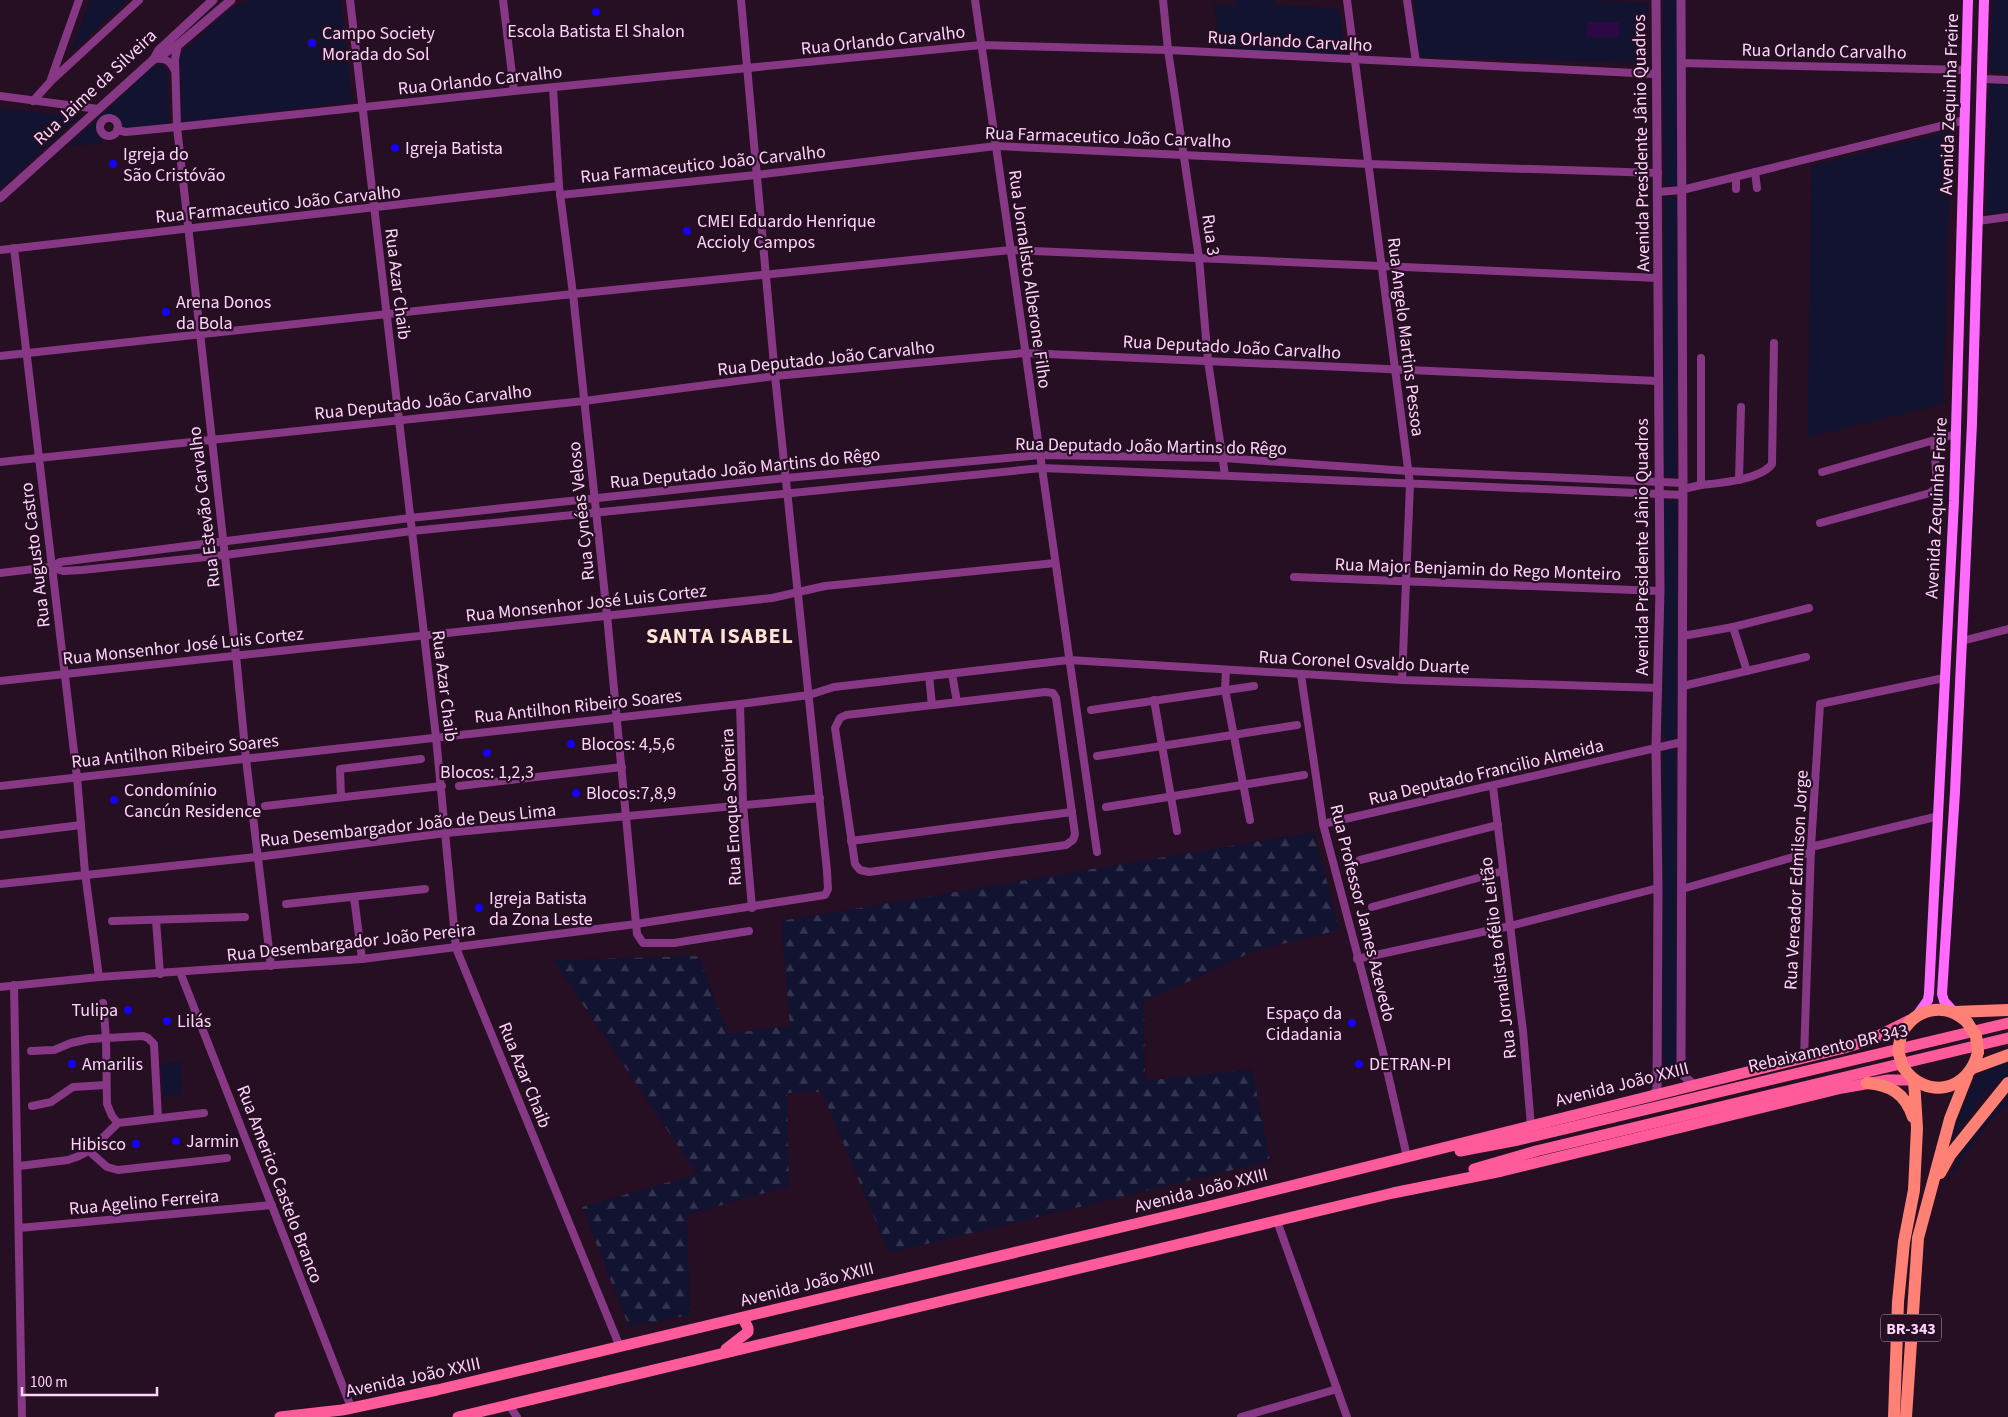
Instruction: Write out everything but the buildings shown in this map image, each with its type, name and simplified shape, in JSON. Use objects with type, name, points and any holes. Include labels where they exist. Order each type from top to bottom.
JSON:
[{"type":"highway","points":[[2008,1010],[1954,1012],[1942,1009],[1930,1010],[1914,1017],[1900,1035],[1898,1052],[1903,1068],[1914,1080],[1924,1086],[1947,1087],[1970,1072],[2008,1054]]},
{"type":"highway","name":"BR-343","points":[[1906,1417],[1916,1248],[1950,1119],[1978,1052],[1976,1036],[1968,1022],[1954,1012]]},
{"type":"highway","name":"BR-343","points":[[1894,1417],[1898,1302],[1904,1242],[1914,1190],[1917,1128],[1914,1080]]},
{"type":"highway","points":[[1930,1191],[1950,1154],[2008,1083]]},
{"type":"highway","points":[[1867,1084],[1880,1084],[1897,1090],[1910,1109],[1914,1128],[1914,1190]]},
{"type":"main road","name":"Avenida Zequinha Freire","points":[[1914,1017],[1926,1006],[1929,993],[1939,816],[1956,434],[1968,0]]},
{"type":"main road","name":"Avenida Zequinha Freire","points":[[1954,1012],[1944,1001],[1942,994],[1962,641],[1973,401],[1984,0]]},
{"type":"main road","points":[[1965,70],[1971,77],[1982,79]]},
{"type":"main road","points":[[1957,401],[1964,403],[1973,401]]},
{"type":"main road","points":[[1956,422],[1966,418],[1972,423]]},
{"type":"main road","points":[[1934,882],[1940,888],[1948,887]]},
{"type":"main road","name":"Avenida João XXIII","points":[[280,1417],[347,1409],[438,1390],[620,1348],[1340,1174],[1870,1040],[1914,1017]]},
{"type":"main road","name":"Rebaixamento BR 343","points":[[1655,1107],[2008,1023]]},
{"type":"main road","name":"Rebaixamento BR 343","points":[[1393,1193],[1536,1151],[2008,1038]]},
{"type":"main road","points":[[458,1417],[1393,1193],[1502,1170],[1867,1084],[1896,1079],[1914,1080]]},
{"type":"main road","name":"Avenida João XXIII","points":[[1340,1174],[1518,1140],[1655,1107]]},
{"type":"main road","points":[[718,1354],[746,1335],[748,1328],[742,1318]]},
{"type":"main road","points":[[322,1417],[347,1409]]},
{"type":"street","points":[[51,81],[79,0]]},
{"type":"street","points":[[33,101],[51,81],[139,0]]},
{"type":"street","name":"Rua Jaime da Silveira","points":[[0,198],[154,59],[159,50],[213,0]]},
{"type":"street","points":[[154,59],[178,45],[231,0]]},
{"type":"street","name":"Rua Azar Chaib","points":[[350,0],[442,786],[456,948],[620,1348]]},
{"type":"street","points":[[504,0],[514,91]]},
{"type":"street","points":[[741,0],[775,376],[820,798]]},
{"type":"street","name":"Rua Jornalisto Alberone Filho","points":[[976,0],[1069,660]]},
{"type":"street","name":"Rua 3","points":[[1163,0],[1168,50],[1199,258],[1208,361],[1226,475]]},
{"type":"street","name":"Rua Angelo Martins Pessoa","points":[[1347,0],[1410,484],[1408,582],[1402,680]]},
{"type":"street","points":[[1407,0],[1416,62]]},
{"type":"street","name":"Avenida Presidente Jânio Quadros","points":[[1654,1094],[1656,1089],[1658,888],[1656,747],[1660,591],[1658,173],[1655,74],[1656,0]]},
{"type":"street","points":[[1680,0],[1682,63],[1683,489],[1681,1066],[1683,1075],[1693,1084]]},
{"type":"street","name":"Rua Estevão Carvalho","points":[[178,45],[175,71],[176,127],[210,438],[225,555],[257,857],[272,966]]},
{"type":"street","name":"Rua Orlando Carvalho","points":[[117,130],[126,132],[514,91],[981,46],[1168,50],[1655,74]]},
{"type":"street","points":[[154,59],[164,58],[171,62],[175,71]]},
{"type":"street","name":"Rua Orlando Carvalho","points":[[1682,63],[1965,70]]},
{"type":"street","points":[[1982,79],[2008,80]]},
{"type":"street","name":"Rua Cynéas Veloso","points":[[553,88],[559,186],[573,294],[595,498],[637,934],[643,943],[674,943],[749,931]]},
{"type":"street","points":[[0,96],[98,109]]},
{"type":"street","points":[[1658,192],[1682,190],[1965,120]]},
{"type":"street","name":"Rua Farmaceutico João Carvalho","points":[[560,195],[756,175],[996,146],[1368,164],[1658,173]]},
{"type":"street","points":[[1755,172],[1757,188]]},
{"type":"street","points":[[1736,177],[1736,189]]},
{"type":"street","name":"Rua Farmaceutico João Carvalho","points":[[0,250],[373,209],[559,186]]},
{"type":"street","points":[[1978,221],[2008,217]]},
{"type":"street","name":"Rua Augusto Castro","points":[[14,248],[77,777],[85,873],[99,977]]},
{"type":"street","points":[[0,356],[573,294],[1011,250],[1658,278]]},
{"type":"street","points":[[1683,489],[1740,480],[1766,470],[1773,460],[1774,343]]},
{"type":"street","name":"Rua Deputado João Carvalho","points":[[0,462],[210,438],[584,401],[775,376],[1025,353],[1658,381]]},
{"type":"street","points":[[1701,358],[1701,485]]},
{"type":"street","points":[[1740,480],[1741,407]]},
{"type":"street","points":[[1822,472],[1956,434]]},
{"type":"street","points":[[1820,523],[1930,493],[1937,487],[1938,480],[1934,440]]},
{"type":"street","name":"Rua Deputado João Martins do Rêgo","points":[[51,567],[60,562],[222,540],[410,518],[786,478],[1040,455],[1223,458],[1408,470],[1659,482],[1683,489]]},
{"type":"street","name":"Rua Deputado João Martins do Rêgo","points":[[51,567],[63,571],[82,570],[225,555],[412,531],[1042,468],[1659,494],[1683,489]]},
{"type":"street","name":"Rua Monsenhor José Luis Cortez","points":[[0,681],[772,598],[825,586],[1054,563]]},
{"type":"street","points":[[0,573],[51,567]]},
{"type":"street","name":"Rua Major Benjamin do Rego Monteiro","points":[[1294,577],[1660,591]]},
{"type":"street","points":[[1683,636],[1734,627],[1809,608]]},
{"type":"street","points":[[1734,627],[1747,671]]},
{"type":"street","points":[[1962,641],[2008,629]]},
{"type":"street","points":[[1683,686],[1806,657]]},
{"type":"street","points":[[1069,660],[1097,852]]},
{"type":"street","name":"Rua Coronel Osvaldo Duarte","points":[[1069,660],[1402,680],[1658,688]]},
{"type":"street","name":"Rua Antilhon Ribeiro Soares","points":[[0,786],[740,704],[809,695],[834,687],[1069,660]]},
{"type":"street","points":[[1226,670],[1225,689],[1250,820]]},
{"type":"street","points":[[952,674],[958,702]]},
{"type":"street","name":"Rua Professor James Azevedo","points":[[1301,675],[1323,824],[1357,959],[1382,1048],[1407,1157]]},
{"type":"street","points":[[929,676],[932,705]]},
{"type":"street","name":"Rua Vereador Edmilson Jorge","points":[[1804,1058],[1811,849],[1820,704],[1944,678]]},
{"type":"street","points":[[1091,710],[1254,686]]},
{"type":"street","points":[[1053,693],[1056,698],[1075,834],[1073,840],[1066,845],[879,871],[869,872],[860,870],[855,864],[835,728],[840,718],[846,715],[958,702],[1053,693]]},
{"type":"street","points":[[1154,700],[1177,831]]},
{"type":"street","name":"Rua Enoque Sobreira","points":[[740,704],[743,804],[752,908]]},
{"type":"street","points":[[1097,756],[1297,725]]},
{"type":"street","name":"Rua Deputado Francilio Almeida","points":[[1323,824],[1493,787],[1682,742]]},
{"type":"street","points":[[341,797],[340,769],[420,759]]},
{"type":"street","points":[[459,786],[622,767]]},
{"type":"street","points":[[1106,807],[1304,775]]},
{"type":"street","points":[[265,806],[442,786]]},
{"type":"street","name":"Rua Jornalista ofélio Leitão","points":[[1493,787],[1523,1031],[1531,1126]]},
{"type":"street","name":"Rua Desembargador João de Deus Lima","points":[[0,884],[85,873],[257,857],[446,833],[820,798]]},
{"type":"street","name":"Rua Desembargador João Pereira","points":[[0,987],[99,977],[362,959],[823,898],[827,892],[828,882],[820,798]]},
{"type":"street","points":[[851,841],[1072,812]]},
{"type":"street","points":[[1682,889],[1811,849],[1939,816]]},
{"type":"street","points":[[0,835],[81,825]]},
{"type":"street","points":[[1360,860],[1498,825]]},
{"type":"street","points":[[1372,907],[1503,871]]},
{"type":"street","points":[[1357,959],[1510,926],[1658,888]]},
{"type":"street","points":[[286,904],[425,889]]},
{"type":"street","points":[[354,897],[362,959]]},
{"type":"street","points":[[112,921],[245,918]]},
{"type":"street","points":[[156,920],[160,974]]},
{"type":"street","name":"Rua Americo Castelo Branco","points":[[180,972],[272,1205],[347,1409]]},
{"type":"street","points":[[14,985],[19,1166],[22,1417]]},
{"type":"street","points":[[104,1003],[108,1110],[118,1123]]},
{"type":"street","points":[[31,1051],[54,1050],[78,1041],[106,1038],[143,1036],[152,1040],[158,1118]]},
{"type":"street","points":[[32,1106],[51,1102],[73,1087],[106,1084]]},
{"type":"street","points":[[19,1166],[68,1160],[89,1151],[118,1123],[204,1113]]},
{"type":"street","points":[[89,1151],[107,1167],[118,1170],[227,1158]]},
{"type":"street","name":"Rua Agelino Ferreira","points":[[19,1228],[272,1205]]},
{"type":"street","points":[[1277,1221],[1347,1417]]},
{"type":"street","points":[[1240,1417],[1337,1389]]},
{"type":"street","points":[[509,1405],[517,1417]]},
{"type":"green space","points":[[90,0],[127,0],[70,54]]},
{"type":"green space","points":[[249,0],[341,0],[352,102],[181,122],[180,54],[228,11]]},
{"type":"green space","points":[[1235,0],[1274,0],[1275,5],[1339,9],[1345,55],[1220,48],[1214,5],[1235,6]]},
{"type":"green space","points":[[1414,0],[1594,0],[1648,3],[1646,63],[1419,57]]},
{"type":"green space","points":[[1663,0],[1678,0],[1677,187],[1664,185]]},
{"type":"green space","points":[[1993,0],[2008,0],[2008,73],[1990,72]]},
{"type":"green space","points":[[161,65],[167,71],[169,124],[125,130],[117,119],[106,116],[101,118],[96,125],[97,132],[103,143],[69,146],[153,66]]},
{"type":"green space","points":[[1990,84],[2008,85],[2008,211],[1986,215]]},
{"type":"green space","points":[[0,108],[78,117],[0,189]]},
{"type":"green space","points":[[1951,131],[1943,404],[1808,437],[1811,166]]},
{"type":"green space","points":[[1667,196],[1677,199],[1676,478],[1664,475],[1664,199]]},
{"type":"green space","points":[[1664,500],[1677,502],[1676,734],[1673,740],[1667,740],[1663,734]]},
{"type":"green space","points":[[1667,749],[1673,749],[1676,753],[1676,1072],[1675,1075],[1668,1078],[1663,1072],[1663,753]]},
{"type":"green space","points":[[1314,832],[1339,930],[1254,951],[1144,1002],[1145,1081],[1252,1069],[1270,1161],[889,1253],[822,1092],[787,1093],[789,1186],[687,1215],[690,1315],[629,1327],[582,1207],[697,1174],[553,960],[699,956],[728,1034],[790,1026],[781,921]]},
{"type":"green space","points":[[2008,1058],[2008,1075],[1987,1092],[1945,1149],[1976,1077]]},
{"type":"green space","points":[[180,1062],[182,1094],[163,1096],[161,1064]]},
{"type":"green space","points":[[2008,1094],[2008,1104],[1989,1122],[1943,1187],[1965,1146]]},
{"type":"shaded area","points":[[1587,22],[1619,22],[1619,37],[1587,37]]},
{"type":"place","name":"Escola Batista El Shalon","points":[[596,12]]},
{"type":"place","name":"Campo Society Morada do Sol","points":[[312,43]]},
{"type":"place","name":"Igreja Batista","points":[[395,148]]},
{"type":"place","name":"Igreja do São Cristóvão","points":[[113,164]]},
{"type":"place","name":"CMEI Eduardo Henrique Accioly Campos","points":[[687,231]]},
{"type":"place","name":"Arena Donos da Bola","points":[[166,312]]},
{"type":"place","name":"Blocos: 4,5,6","points":[[571,744]]},
{"type":"place","name":"Blocos: 1,2,3","points":[[487,753]]},
{"type":"place","name":"Blocos:7,8,9","points":[[576,793]]},
{"type":"place","name":"Condomínio Cancún Residence","points":[[114,800]]},
{"type":"place","name":"Igreja Batista da Zona Leste","points":[[479,908]]},
{"type":"place","name":"Tulipa","points":[[128,1010]]},
{"type":"place","name":"Lilás","points":[[167,1021]]},
{"type":"place","name":"Espaço da Cidadania","points":[[1352,1023]]},
{"type":"place","name":"Amarilis","points":[[72,1064]]},
{"type":"place","name":"DETRAN-PI","points":[[1359,1064]]},
{"type":"place","name":"Jarmin","points":[[176,1141]]},
{"type":"place","name":"Hibisco","points":[[136,1144]]},
{"type":"district","name":"SANTA ISABEL","points":[[720,635]]}]
